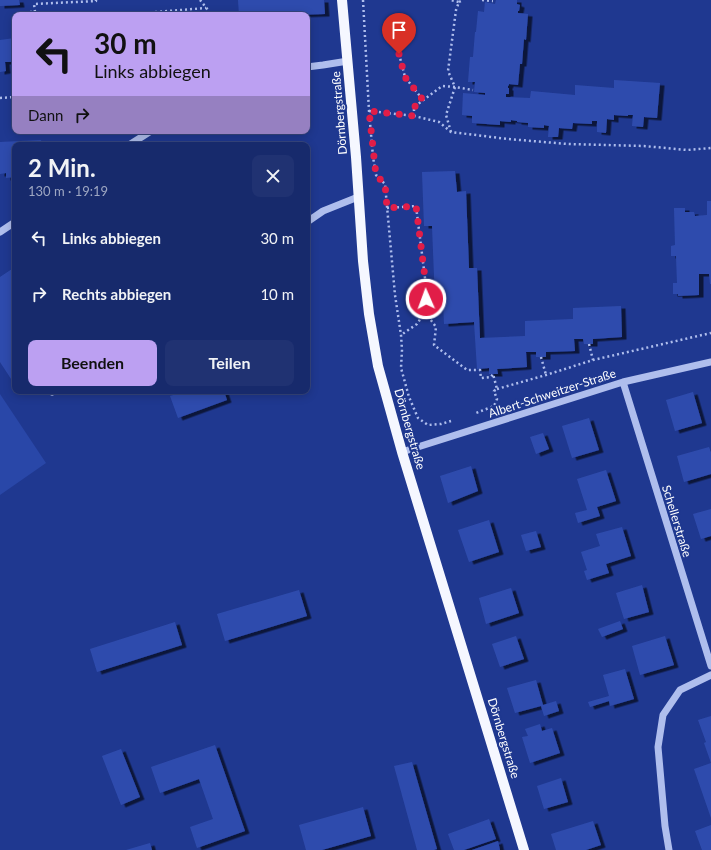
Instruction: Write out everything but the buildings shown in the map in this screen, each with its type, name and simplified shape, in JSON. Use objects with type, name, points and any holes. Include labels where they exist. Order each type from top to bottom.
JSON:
[{"type":"main road","name":"Dörnbergstraße","points":[[342,0],[348,61],[362,261],[378,366],[402,452],[524,850]]},
{"type":"street","points":[[310,67],[348,61]]},
{"type":"street","points":[[134,142],[146,134]]},
{"type":"street","points":[[310,220],[323,211],[358,197]]},
{"type":"street","points":[[0,232],[12,224]]},
{"type":"street","name":"Albert-Schweitzer-Straße","points":[[402,452],[623,382],[711,362]]},
{"type":"street","name":"Schellerstraße","points":[[623,382],[711,666]]},
{"type":"street","points":[[669,850],[665,826],[658,747],[663,715],[680,690],[711,675]]},
{"type":"path","points":[[35,12],[34,4],[96,0]]},
{"type":"path","points":[[200,0],[209,12]]},
{"type":"path","points":[[363,0],[369,111],[376,175],[385,184],[395,295],[401,335],[401,368],[418,418],[428,425],[440,424],[453,420]]},
{"type":"path","points":[[450,0],[459,2],[464,0]]},
{"type":"path","points":[[482,0],[492,1]]},
{"type":"path","points":[[451,132],[446,115],[454,87],[448,71],[456,10],[459,2]]},
{"type":"path","points":[[156,12],[206,8]]},
{"type":"path","points":[[399,54],[405,77],[423,100]]},
{"type":"path","points":[[414,116],[414,107],[442,86],[473,90]]},
{"type":"path","points":[[0,98],[12,97]]},
{"type":"path","points":[[369,111],[414,116],[439,122],[451,132],[508,139],[568,144],[644,146],[687,150],[711,148]]},
{"type":"path","points":[[387,208],[416,206],[426,286],[425,312],[417,324],[401,335]]},
{"type":"path","points":[[425,312],[436,327],[434,345],[467,370],[480,370],[481,378],[491,377],[493,374],[497,389]]},
{"type":"path","points":[[472,414],[494,406],[497,399],[494,390],[593,360],[711,333]]},
{"type":"path","points":[[589,344],[593,360]]},
{"type":"path","points":[[542,357],[546,375]]},
{"type":"shaded area","points":[[0,394],[46,463],[0,495]]},
{"type":"route","points":[[399,54],[405,77],[423,100],[414,107],[414,116],[369,111],[374,157],[376,175],[385,184],[387,208],[416,206],[426,286],[426,299]]}]
